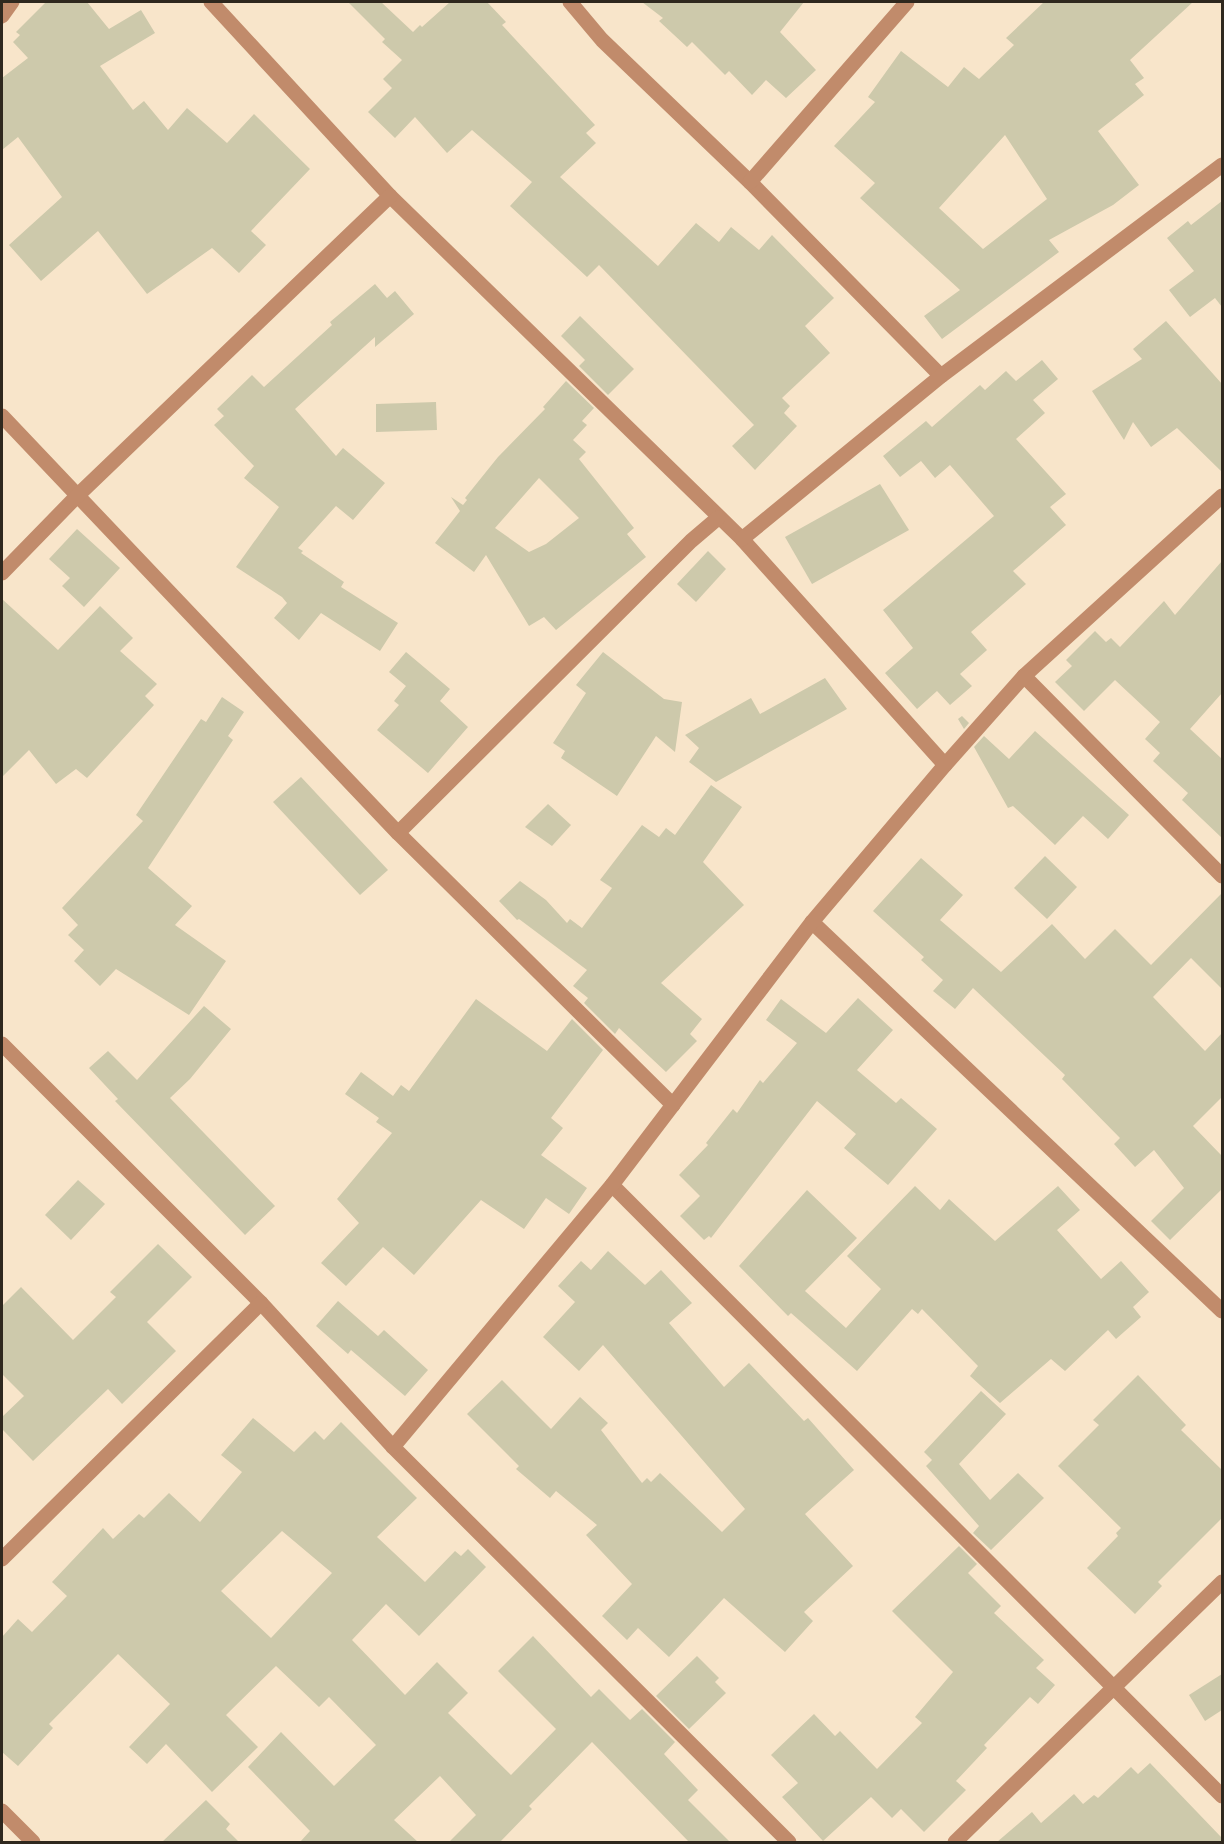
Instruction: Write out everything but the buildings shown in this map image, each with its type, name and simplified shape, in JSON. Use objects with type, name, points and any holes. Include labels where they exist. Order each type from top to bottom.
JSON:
[{"type":"street","points":[[2,16],[12,2]]},
{"type":"street","points":[[211,2],[390,196],[742,540],[945,765]]},
{"type":"street","points":[[570,2],[602,40],[750,182],[941,376]]},
{"type":"street","points":[[750,182],[907,2]]},
{"type":"street","points":[[742,540],[941,376],[1222,165]]},
{"type":"street","points":[[2,573],[77,496],[390,196]]},
{"type":"street","points":[[2,416],[398,833],[673,1105]]},
{"type":"street","points":[[393,1448],[612,1185],[812,922],[945,765],[1024,676],[1222,496]]},
{"type":"street","points":[[398,833],[692,541],[718,518]]},
{"type":"street","points":[[1024,676],[1222,876]]},
{"type":"street","points":[[812,922],[1222,1311]]},
{"type":"street","points":[[2,1044],[261,1304],[393,1448],[789,1842]]},
{"type":"street","points":[[612,1185],[1222,1796]]},
{"type":"street","points":[[2,1559],[261,1304]]},
{"type":"street","points":[[955,1842],[1222,1582]]},
{"type":"street","points":[[2,1811],[33,1842]]}]
